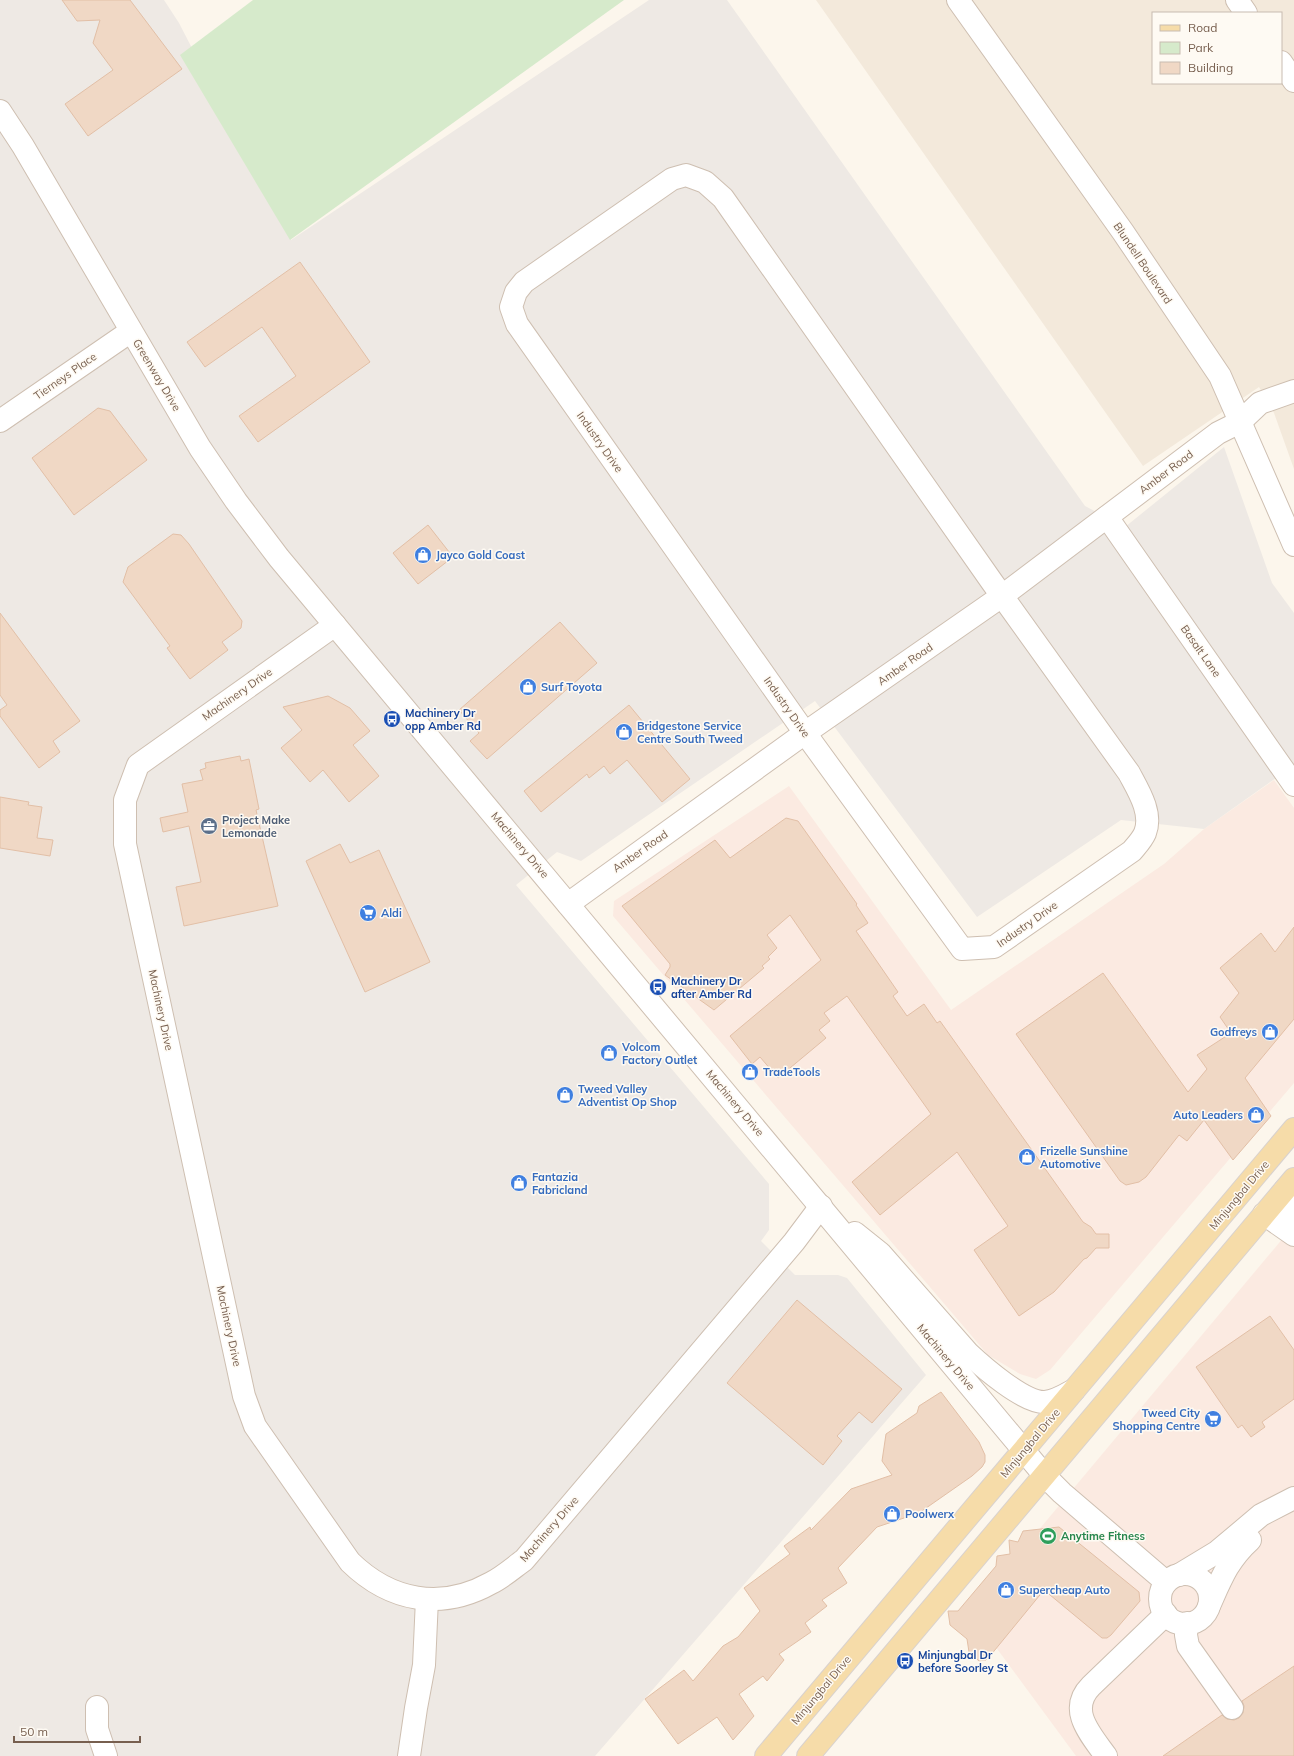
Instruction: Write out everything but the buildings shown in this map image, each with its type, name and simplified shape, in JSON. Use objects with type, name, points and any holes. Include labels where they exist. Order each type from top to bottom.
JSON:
[{"type":"main road","name":"Minjungbal Drive","points":[[766,1756],[1294,1129]]},
{"type":"main road","points":[[814,1754],[1290,1184]]},
{"type":"street","name":"Blundell Boulevard","points":[[958,0],[1123,232],[1220,376],[1294,545]]},
{"type":"street","points":[[1237,0],[1245,12]]},
{"type":"street","points":[[1282,63],[1294,80]]},
{"type":"street","name":"Greenway Drive","points":[[0,111],[23,146],[130,331],[200,448],[236,501],[279,558],[335,625]]},
{"type":"street","name":"Industry Drive","points":[[686,175],[705,182],[723,198],[1002,596],[1129,773],[1143,800],[1146,817],[1145,832],[1132,852],[994,947],[962,949],[805,734],[517,324],[511,307],[516,292],[524,282],[672,179],[686,175]]},
{"type":"street","name":"Tierneys Place","points":[[0,421],[130,331]]},
{"type":"street","name":"Amber Road","points":[[568,904],[805,734],[1002,596],[1218,433],[1240,422],[1260,403],[1294,391]]},
{"type":"street","name":"Basalt Lane","points":[[1107,517],[1294,785]]},
{"type":"street","name":"Machinery Drive","points":[[826,1212],[794,1242],[524,1560],[492,1583],[470,1593],[440,1599],[427,1599],[391,1591],[363,1574],[350,1562],[255,1426],[244,1396],[125,844],[125,800],[138,765],[335,625],[826,1212],[1045,1476],[1062,1494],[1173,1579]]},
{"type":"street","points":[[1290,1184],[1294,1222]]},
{"type":"street","name":"Machinery Drive","points":[[826,1212],[872,1245],[899,1273],[980,1365],[1030,1399],[1044,1402],[1054,1400],[1074,1390]]},
{"type":"street","points":[[1264,1214],[1294,1236]]},
{"type":"street","points":[[1294,1499],[1277,1518],[1234,1557],[1224,1572],[1209,1606],[1201,1618],[1187,1623],[1178,1622],[1166,1614],[1160,1601],[1162,1591],[1173,1579],[1217,1552],[1265,1512],[1294,1499]]},
{"type":"street","points":[[1173,1579],[1183,1574],[1193,1575],[1204,1583],[1209,1592],[1209,1606]]},
{"type":"street","points":[[409,1756],[424,1665],[427,1599]]},
{"type":"street","points":[[1106,1756],[1090,1734],[1082,1718],[1081,1705],[1083,1697],[1090,1686],[1166,1614]]},
{"type":"street","points":[[1187,1623],[1186,1635],[1188,1646],[1232,1708]]},
{"type":"street","points":[[97,1707],[97,1729],[106,1756]]},
{"type":"shaded area","points":[[0,0],[164,0],[179,23],[291,240],[649,0],[727,0],[1085,506],[1125,527],[1224,447],[1272,583],[1294,613],[1294,773],[1290,768],[1204,829],[1121,820],[977,917],[815,701],[581,861],[557,852],[516,885],[769,1184],[769,1230],[761,1241],[795,1275],[838,1275],[847,1278],[926,1375],[595,1756],[0,1756]]},
{"type":"shaded area","points":[[816,0],[1294,0],[1294,469],[1274,413],[1259,387],[1143,466]]},
{"type":"shaded area","points":[[1274,780],[1294,808],[1294,1083],[1050,1370],[1036,1379],[1020,1374],[988,1355],[613,916],[614,901],[789,786],[951,1010],[1164,864],[1204,829]]},
{"type":"shaded area","name":"Tweed City Shopping Centre","points":[[1294,1225],[1294,1756],[1076,1756],[970,1612]]},
{"type":"green space","points":[[253,0],[624,0],[290,240],[180,55]]},
{"type":"place","name":"Jayco Gold Coast","points":[[423,555]]},
{"type":"place","name":"Surf Toyota","points":[[528,687]]},
{"type":"place","name":"Machinery Dr opp Amber Rd","points":[[392,719]]},
{"type":"place","name":"Bridgestone Service Centre South Tweed","points":[[624,732]]},
{"type":"place","name":"Project Make Lemonade","points":[[209,826]]},
{"type":"place","name":"Aldi","points":[[368,913]]},
{"type":"place","name":"Machinery Dr after Amber Rd","points":[[658,987]]},
{"type":"place","name":"Godfreys","points":[[1270,1032]]},
{"type":"place","name":"Volcom Factory Outlet","points":[[609,1053]]},
{"type":"place","name":"TradeTools","points":[[750,1072]]},
{"type":"place","name":"Tweed Valley Adventist Op Shop","points":[[565,1095]]},
{"type":"place","name":"Auto Leaders","points":[[1256,1115]]},
{"type":"place","name":"Frizelle Sunshine Automotive","points":[[1027,1157]]},
{"type":"place","name":"Fantazia Fabricland","points":[[519,1183]]},
{"type":"place","name":"Tweed City Shopping Centre","points":[[1213,1419]]},
{"type":"place","name":"Poolwerx","points":[[892,1514]]},
{"type":"place","name":"Anytime Fitness","points":[[1048,1536]]},
{"type":"place","name":"Supercheap Auto","points":[[1006,1590]]},
{"type":"place","name":"Minjungbal Dr before Soorley St","points":[[905,1661]]}]
